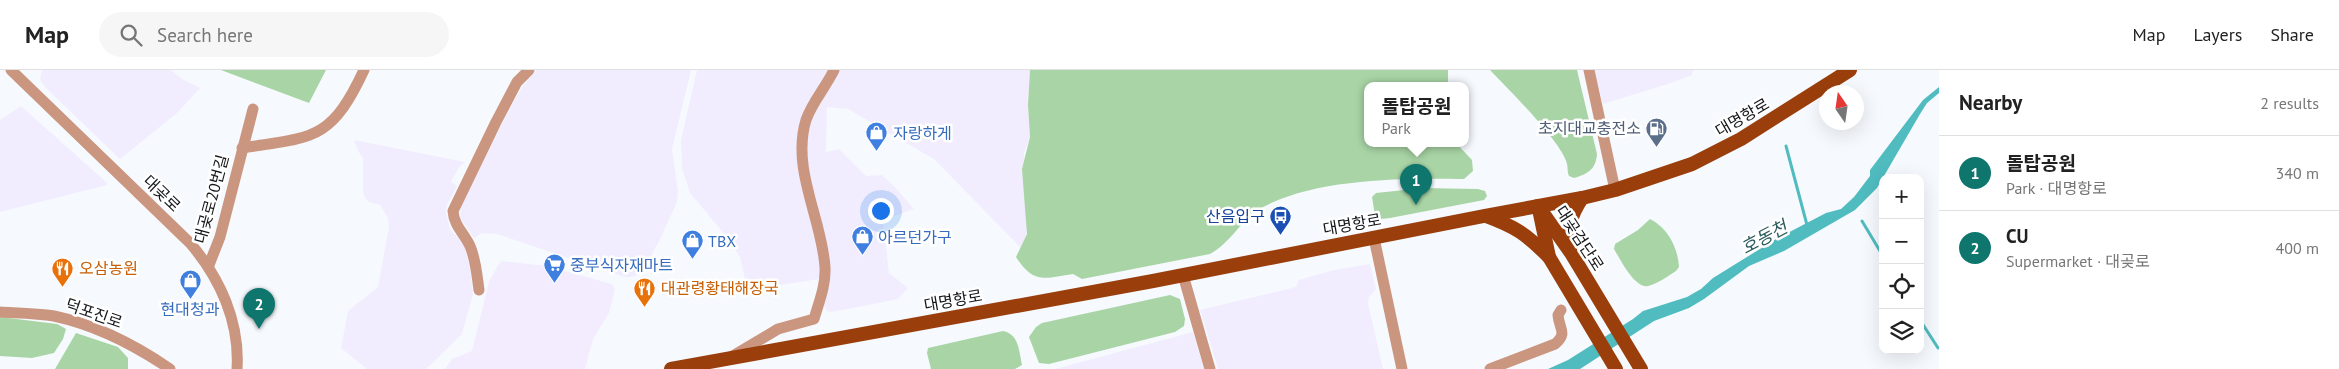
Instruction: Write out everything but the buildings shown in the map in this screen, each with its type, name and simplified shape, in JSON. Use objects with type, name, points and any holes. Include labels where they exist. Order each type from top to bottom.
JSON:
[{"type":"main road","name":"대명항로","points":[[670,369],[1183,275],[1615,190],[1692,164],[1741,139],[1850,70]]},
{"type":"main road","points":[[1570,253],[1568,232],[1570,220],[1582,198]]},
{"type":"main road","name":"대곶검단로","points":[[1538,206],[1570,253],[1640,369]]},
{"type":"main road","name":"대곶검단로","points":[[1538,206],[1549,257],[1615,368]]},
{"type":"main road","points":[[1484,216],[1521,231],[1549,257]]},
{"type":"street","name":"대곶로","points":[[11,70],[190,243],[209,265],[223,293],[236,331],[236,367]]},
{"type":"street","name":"대곶로20번길","points":[[209,265],[220,237],[242,148],[298,139],[320,131],[340,113],[364,70]]},
{"type":"street","points":[[479,290],[473,255],[456,225],[453,211],[517,82],[529,70]]},
{"type":"street","name":"대명항로","points":[[730,358],[778,329],[814,319],[824,287],[825,265],[807,185],[803,141],[809,112],[834,70]]},
{"type":"street","points":[[1589,70],[1615,190]]},
{"type":"street","points":[[242,148],[253,109]]},
{"type":"street","points":[[1374,238],[1402,369]]},
{"type":"street","points":[[1183,275],[1210,369]]},
{"type":"street","points":[[1490,369],[1555,344],[1562,338],[1563,332],[1558,315],[1561,310]]},
{"type":"street","name":"덕포진로","points":[[0,312],[54,316],[96,330],[144,351],[170,369]]},
{"type":"shaded area","points":[[42,70],[171,70],[182,79],[200,88],[177,113],[120,159],[47,89],[40,80]]},
{"type":"shaded area","points":[[537,70],[691,70],[672,149],[678,191],[677,202],[642,272],[633,277],[625,277],[497,234],[482,233],[474,238],[460,218],[461,204],[508,112],[522,87]]},
{"type":"shaded area","points":[[697,70],[1030,70],[1028,105],[1030,137],[1024,153],[1027,228],[1025,241],[1021,248],[934,159],[848,109],[827,107],[826,152],[839,149],[866,176],[882,175],[914,209],[883,220],[889,273],[908,288],[898,299],[832,312],[827,311],[824,306],[830,280],[819,279],[773,286],[750,284],[745,279],[740,257],[726,236],[690,193],[682,168],[681,140]]},
{"type":"shaded area","points":[[1594,70],[1693,70],[1692,75],[1671,83],[1603,104]]},
{"type":"shaded area","points":[[21,106],[107,185],[0,212],[0,120]]},
{"type":"shaded area","points":[[354,140],[465,162],[459,167],[451,182],[457,186],[447,205],[446,212],[450,229],[464,244],[470,268],[473,294],[462,334],[426,369],[367,369],[341,348],[348,311],[378,287],[389,227],[388,218],[380,205],[369,202],[365,198],[363,192],[363,158]]},
{"type":"shaded area","points":[[502,261],[547,266],[612,284],[615,290],[609,313],[593,339],[585,369],[445,369],[452,359],[472,351],[489,282]]},
{"type":"shaded area","points":[[1370,264],[1376,289],[1369,297],[1368,303],[1383,369],[1218,369],[1200,310],[1296,287],[1299,280],[1334,270]]},
{"type":"shaded area","points":[[1193,332],[1204,369],[1055,369]]},
{"type":"green space","points":[[221,70],[326,70],[309,103]]},
{"type":"green space","points":[[1030,70],[1448,70],[1448,82],[1364,82],[1364,147],[1460,147],[1472,160],[1473,171],[1464,179],[1358,182],[1304,192],[1280,199],[1258,210],[1210,254],[1082,279],[1073,274],[1041,278],[1029,272],[1016,257],[1027,234],[1022,169],[1030,137],[1028,105]]},
{"type":"green space","points":[[1490,70],[1577,70],[1597,154],[1593,167],[1583,175],[1574,178],[1569,176],[1563,154],[1545,129]]},
{"type":"green space","points":[[1423,188],[1478,189],[1485,191],[1487,196],[1484,200],[1390,218],[1381,219],[1375,216],[1372,197],[1376,193]]},
{"type":"green space","points":[[1650,219],[1662,228],[1671,239],[1677,253],[1679,267],[1659,282],[1643,286],[1628,272],[1614,249],[1615,244],[1638,230]]},
{"type":"green space","points":[[1170,295],[1180,299],[1185,319],[1184,326],[1175,332],[1049,364],[1039,363],[1029,337],[1036,327],[1042,323]]},
{"type":"green space","points":[[0,317],[57,324],[66,329],[63,339],[54,353],[32,358],[0,356]]},
{"type":"green space","points":[[1003,331],[1015,339],[1019,349],[1022,365],[1015,369],[931,369],[927,353],[928,348]]},
{"type":"green space","points":[[76,333],[118,347],[128,358],[128,369],[55,369]]},
{"type":"water","points":[[1939,87],[1939,93],[1927,103],[1885,174],[1879,174],[1877,188],[1855,210],[1784,251],[1749,266],[1704,299],[1689,308],[1654,321],[1580,369],[1548,369],[1568,360],[1643,311],[1687,297],[1701,289],[1713,278],[1776,239],[1826,213],[1841,209],[1854,197],[1870,176],[1870,170],[1923,100]]},
{"type":"waterway","points":[[1786,146],[1807,225]]},
{"type":"waterway","points":[[1862,221],[1879,249]]},
{"type":"waterway","points":[[1924,326],[1938,348]]},
{"type":"place","name":"초지대교충전소","points":[[1657,147]]},
{"type":"place","name":"자랑하게","points":[[877,152]]},
{"type":"place","name":"돌탑공원","points":[[1416,205]]},
{"type":"place","name":"산음입구","points":[[1281,235]]},
{"type":"place","name":"아르던가구","points":[[862,256]]},
{"type":"place","name":"TBX","points":[[692,260]]},
{"type":"place","name":"중부식자재마트","points":[[554,284]]},
{"type":"place","name":"오삼농원","points":[[63,287]]},
{"type":"place","name":"현대청과","points":[[190,299]]},
{"type":"place","name":"대관령황태해장국","points":[[645,307]]},
{"type":"place","name":"CU","points":[[259,329]]},
{"type":"water label","name":"호동천","points":[[1764,237]]}]
